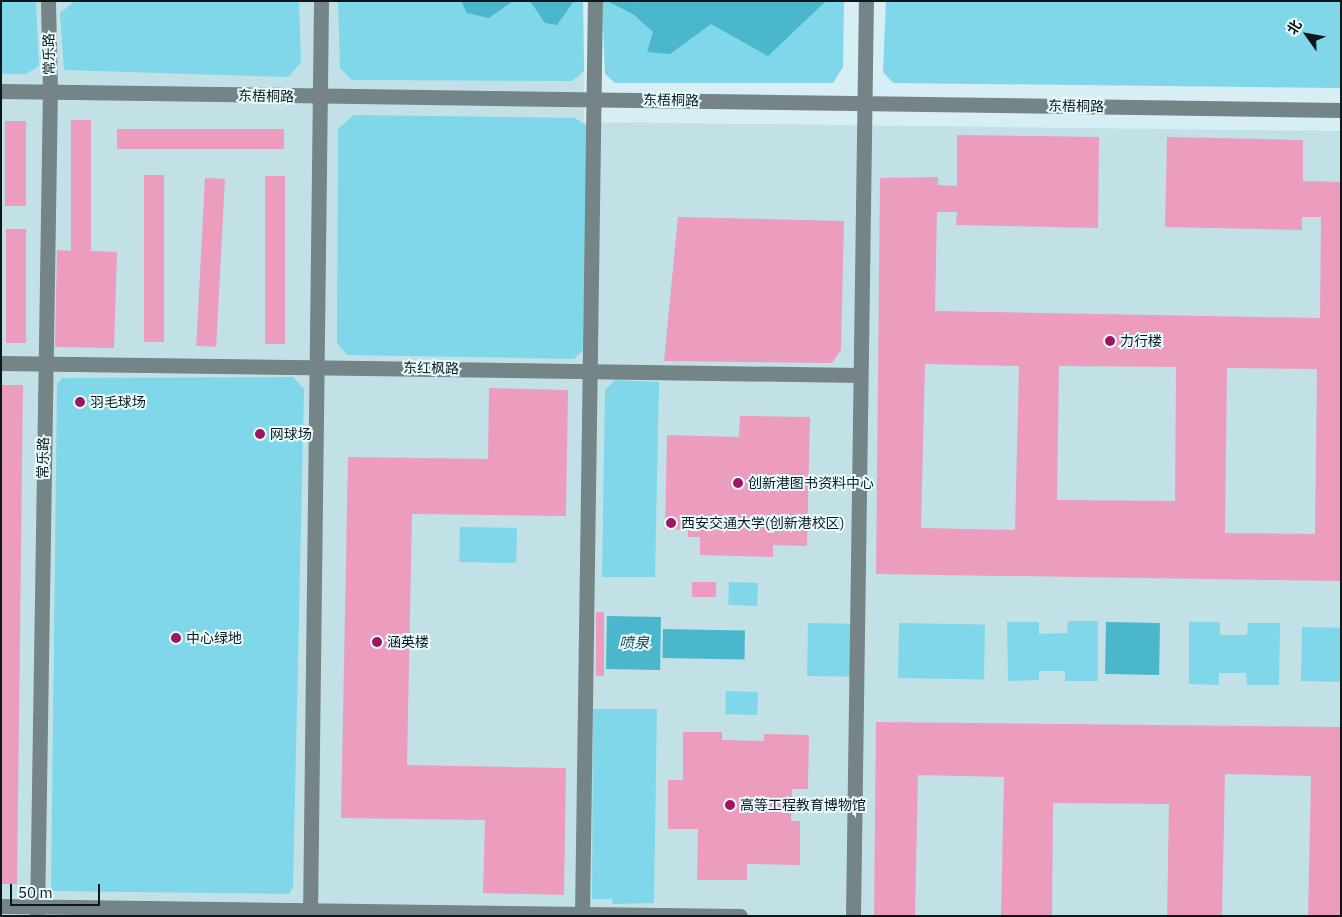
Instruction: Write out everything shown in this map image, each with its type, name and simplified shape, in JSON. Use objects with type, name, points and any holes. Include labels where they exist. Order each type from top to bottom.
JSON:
[{"type":"street","name":"常乐路","points":[[37,911],[44,363],[50,92],[48,1]]},
{"type":"street","points":[[310,913],[322,96],[321,1]]},
{"type":"street","points":[[582,915],[595,1]]},
{"type":"street","points":[[852,916],[866,1]]},
{"type":"street","name":"东梧桐路","points":[[1,91],[1341,110]]},
{"type":"street","name":"东红枫路","points":[[1,363],[860,375]]},
{"type":"street","points":[[1,906],[37,911],[740,916]]},
{"type":"shaded area","name":"西安交通大学(创新港校区)","points":[[1,1],[583,1],[584,122],[1341,131],[1341,916],[1,916]]},
{"type":"shaded area","points":[[1,1],[36,1],[39,66],[26,74],[1,74]]},
{"type":"shaded area","points":[[75,1],[299,1],[301,62],[288,77],[64,70],[60,13]]},
{"type":"shaded area","points":[[338,1],[583,1],[584,71],[572,81],[352,80],[340,68]]},
{"type":"shaded area","points":[[602,1],[844,1],[843,67],[833,83],[615,83],[605,74]]},
{"type":"shaded area","points":[[886,1],[1341,1],[1341,88],[893,83],[883,72]]},
{"type":"shaded area","points":[[354,115],[575,118],[587,126],[583,350],[574,359],[347,355],[337,343],[338,129]]},
{"type":"shaded area","name":"中心绿地","points":[[293,377],[304,389],[293,887],[289,894],[51,891],[57,384],[62,378]]},
{"type":"shaded area","points":[[615,380],[659,382],[655,577],[602,577],[605,390]]},
{"type":"shaded area","points":[[460,527],[517,528],[516,563],[459,562]]},
{"type":"shaded area","points":[[729,582],[758,583],[757,606],[728,605]]},
{"type":"shaded area","points":[[1068,621],[1098,621],[1098,681],[1065,681],[1065,671],[1039,671],[1039,680],[1008,681],[1007,622],[1039,622],[1039,634],[1067,633]]},
{"type":"shaded area","points":[[1189,622],[1220,622],[1220,635],[1247,635],[1248,623],[1280,623],[1279,685],[1247,685],[1246,673],[1219,673],[1219,685],[1189,684]]},
{"type":"shaded area","points":[[808,623],[854,624],[853,677],[807,676]]},
{"type":"shaded area","points":[[899,623],[985,625],[984,679],[898,678]]},
{"type":"shaded area","points":[[1302,627],[1341,628],[1340,682],[1301,681]]},
{"type":"shaded area","points":[[726,691],[758,692],[757,715],[725,714]]},
{"type":"shaded area","points":[[593,709],[657,709],[654,903],[613,904],[612,899],[592,899]]},
{"type":"water","points":[[461,1],[513,1],[489,18],[467,13]]},
{"type":"water","points":[[530,1],[574,1],[557,25],[545,23]]},
{"type":"water","points":[[607,1],[826,1],[768,56],[711,24],[670,54],[647,52],[653,32],[633,14]]},
{"type":"water","name":"喷泉","points":[[607,616],[661,617],[660,670],[606,669]]},
{"type":"water","points":[[1106,622],[1160,623],[1159,675],[1105,674]]},
{"type":"water","points":[[663,629],[745,630],[744,659],[662,658]]},
{"type":"building","points":[[71,120],[91,120],[91,251],[117,252],[114,348],[55,347],[57,250],[71,251]]},
{"type":"building","points":[[5,121],[26,121],[26,206],[5,206]]},
{"type":"building","points":[[117,129],[284,129],[284,149],[117,149]]},
{"type":"building","name":"力行楼","points":[[957,135],[1099,137],[1098,228],[956,225],[957,212],[937,212],[935,311],[1320,318],[1321,217],[1302,217],[1302,230],[1165,227],[1167,137],[1303,140],[1303,181],[1341,182],[1341,581],[876,574],[880,178],[938,177],[938,185],[957,186]],"holes":[[[925,364],[1019,366],[1015,530],[921,528]],[[1059,366],[1176,367],[1175,501],[1057,500]],[[1227,368],[1317,369],[1315,534],[1225,533]]]},
{"type":"building","points":[[144,175],[164,175],[164,342],[144,342]]},
{"type":"building","points":[[265,176],[285,176],[285,344],[265,344]]},
{"type":"building","points":[[205,178],[225,179],[216,347],[196,346]]},
{"type":"building","points":[[678,217],[844,221],[841,350],[832,363],[664,361]]},
{"type":"building","points":[[6,229],[26,229],[26,343],[6,343]]},
{"type":"building","points":[[1,385],[23,385],[17,884],[1,884]]},
{"type":"building","name":"涵英楼","points":[[489,388],[568,390],[566,516],[412,514],[407,765],[566,768],[564,895],[483,893],[485,820],[341,818],[348,457],[488,459]]},
{"type":"building","name":"创新港图书资料中心","points":[[740,416],[810,417],[807,546],[773,545],[773,557],[700,555],[700,537],[688,537],[688,530],[665,529],[667,435],[739,437]]},
{"type":"building","points":[[692,582],[716,582],[716,597],[692,597]]},
{"type":"building","points":[[596,612],[604,612],[604,676],[596,676]]},
{"type":"building","points":[[876,722],[1341,727],[1341,916],[1308,916],[1311,776],[1225,774],[1222,916],[1167,916],[1169,804],[1053,803],[1052,916],[1001,916],[1004,777],[918,775],[915,916],[874,916]]},
{"type":"building","name":"高等工程教育博物馆","points":[[683,732],[722,732],[722,740],[764,741],[764,734],[809,735],[808,789],[792,789],[791,821],[800,821],[800,865],[747,864],[747,880],[697,880],[698,829],[668,829],[668,780],[683,780]]},
{"type":"place","name":"力行楼","points":[[1110,341]]},
{"type":"place","name":"羽毛球场","points":[[80,402]]},
{"type":"place","name":"网球场","points":[[260,434]]},
{"type":"place","name":"创新港图书资料中心","points":[[738,483]]},
{"type":"place","name":"西安交通大学(创新港校区)","points":[[671,523]]},
{"type":"place","name":"中心绿地","points":[[176,638]]},
{"type":"place","name":"涵英楼","points":[[377,642]]},
{"type":"place","name":"高等工程教育博物馆","points":[[730,805]]}]
